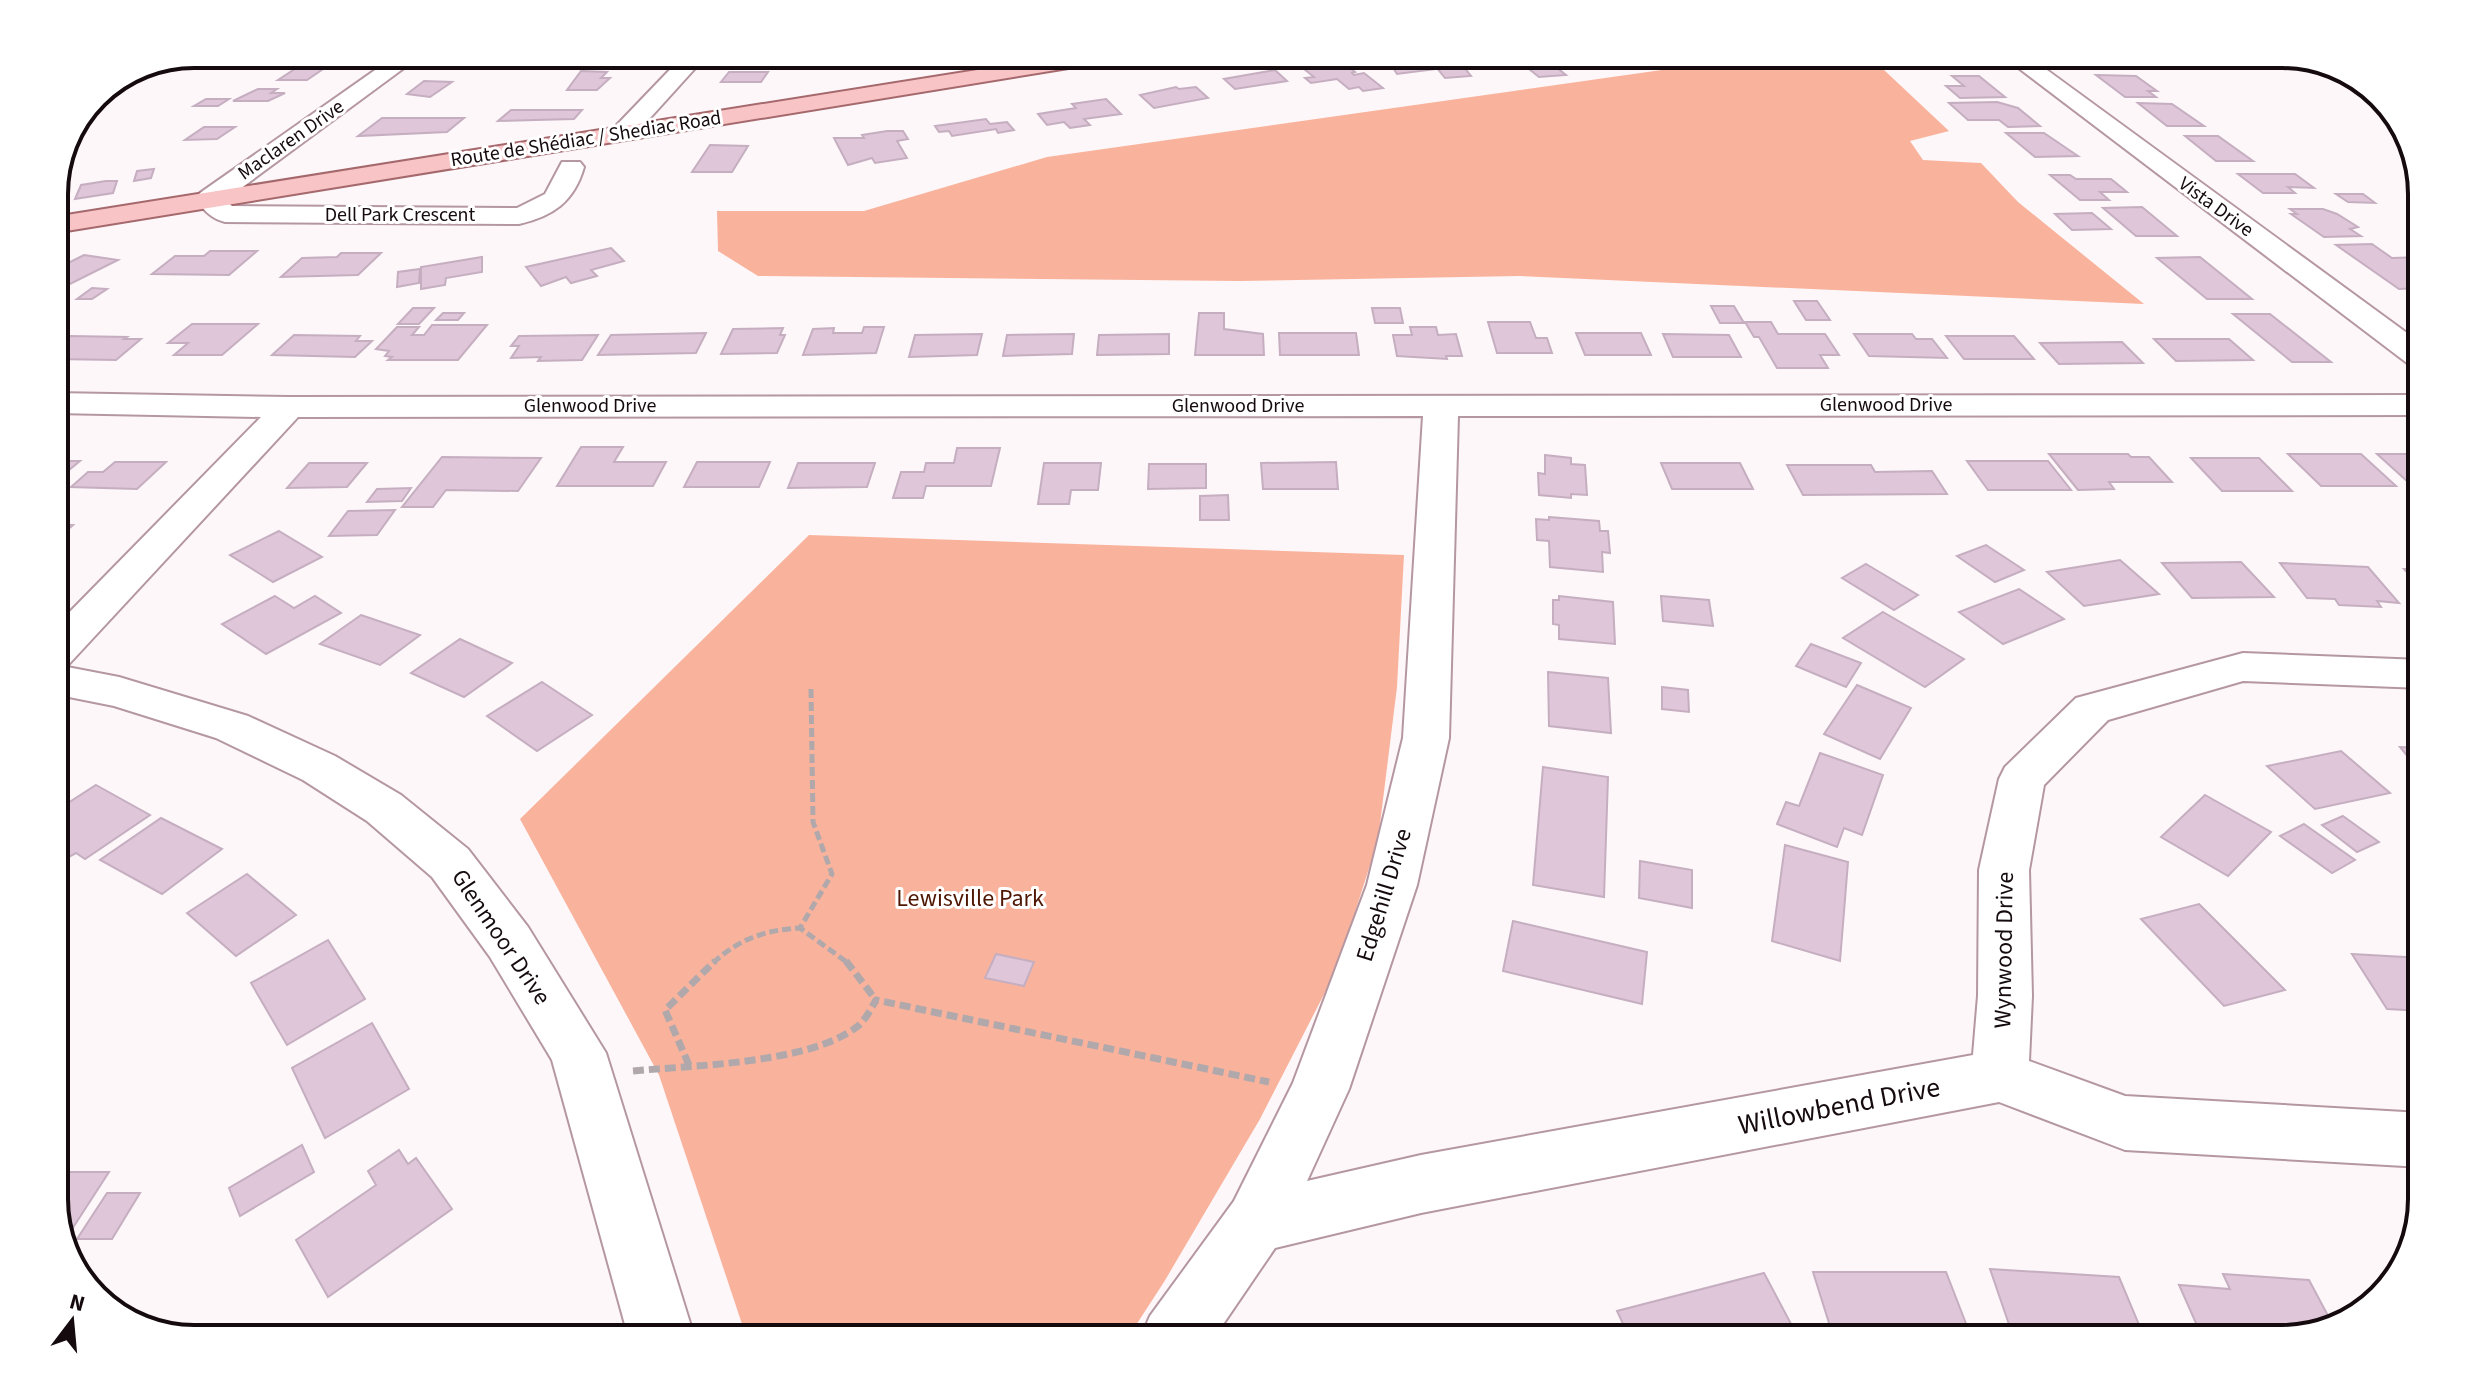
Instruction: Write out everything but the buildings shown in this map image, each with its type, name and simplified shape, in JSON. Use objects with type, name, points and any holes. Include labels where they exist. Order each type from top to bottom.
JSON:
[{"type":"main road","name":"Route de Shédiac / Shediac Road","points":[[68,223],[1031,68]]},
{"type":"street","name":"Maclaren Drive","points":[[209,199],[392,68]]},
{"type":"street","points":[[622,134],[684,68]]},
{"type":"street","name":"Vista Drive","points":[[2030,68],[2408,349]]},
{"type":"street","name":"Dell Park Crescent","points":[[209,199],[225,214],[519,216],[544,208],[565,190],[571,167]]},
{"type":"street","name":"Glenwood Drive","points":[[68,403],[289,407],[2408,405]]},
{"type":"street","name":"Edgehill Drive","points":[[1183,1325],[1256,1222],[1319,1093],[1392,885],[1426,738],[1441,405]]},
{"type":"street","points":[[68,639],[289,407]]},
{"type":"street","name":"Wynwood Drive","points":[[2000,1076],[2005,996],[2004,870],[2022,779],[2092,709],[2243,667],[2408,673]]},
{"type":"street","name":"Glenmoor Drive","points":[[68,682],[119,692],[232,727],[319,768],[384,808],[450,863],[509,942],[578,1053],[658,1325]]},
{"type":"street","points":[[2000,1076],[2125,1123],[2408,1139]]},
{"type":"street","name":"Willowbend Drive","points":[[1256,1222],[1421,1184],[2000,1076]]},
{"type":"path","points":[[800,928],[832,874],[813,822],[811,689]]},
{"type":"path","points":[[689,1065],[665,1010],[710,964],[741,939],[776,927],[800,928],[845,959],[876,1000],[1319,1093]]},
{"type":"path","points":[[584,1076],[823,1046],[859,1025],[876,1000]]},
{"type":"green space","points":[[1676,68],[1882,68],[1949,131],[1910,141],[1923,160],[1981,163],[2018,202],[2144,304],[1520,276],[1239,281],[758,276],[718,251],[717,211],[864,211],[1047,157]]},
{"type":"green space","name":"Lewisville Park","points":[[809,535],[1404,555],[1397,687],[1378,840],[1337,969],[1260,1119],[1136,1325],[742,1325],[659,1075],[520,819]]}]
